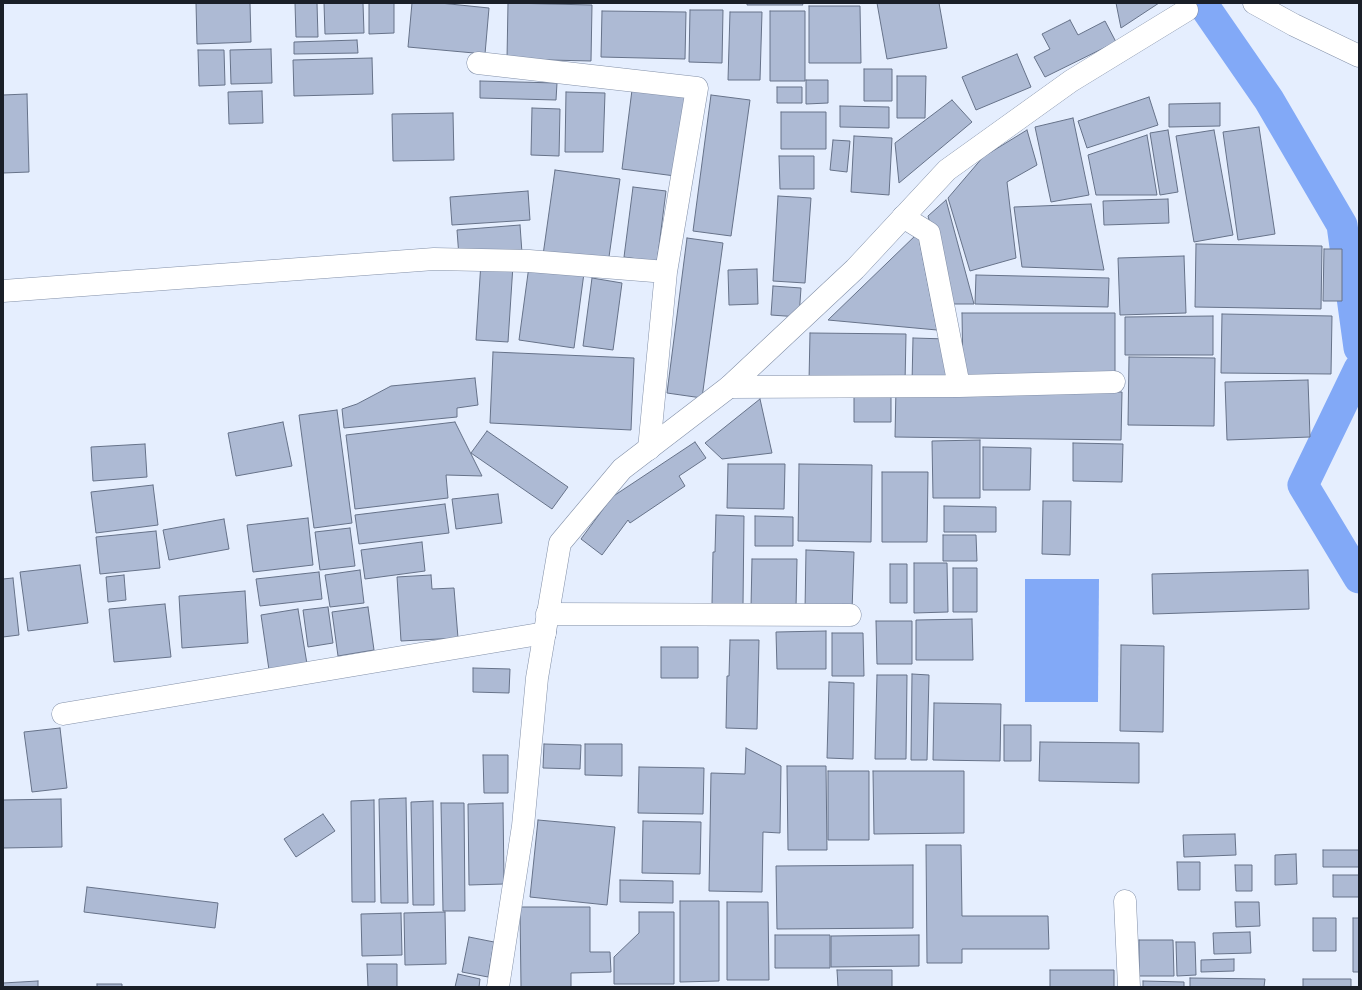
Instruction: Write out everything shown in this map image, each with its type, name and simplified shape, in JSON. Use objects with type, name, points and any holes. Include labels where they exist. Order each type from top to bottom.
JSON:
[{"type":"street","points":[[1254,3],[1294,25],[1359,56]]},
{"type":"street","points":[[498,987],[523,826],[537,678],[560,543],[622,469],[729,387],[855,269],[947,170],[1071,81],[1191,6]]},
{"type":"street","points":[[478,64],[697,88],[666,272],[649,449]]},
{"type":"street","points":[[903,217],[930,234],[959,386]]},
{"type":"street","points":[[3,291],[434,259],[529,261],[666,272]]},
{"type":"street","points":[[729,387],[959,386],[1114,382]]},
{"type":"street","points":[[63,714],[546,623],[850,615]]},
{"type":"street","points":[[1125,901],[1129,987]]},
{"type":"water","points":[[1025,579],[1099,579],[1098,702],[1025,702]]},
{"type":"building","points":[[196,3],[250,3],[251,42],[197,44]]},
{"type":"building","points":[[295,3],[317,3],[318,37],[296,37]]},
{"type":"building","points":[[324,3],[363,3],[364,33],[325,34]]},
{"type":"building","points":[[369,3],[394,3],[394,33],[369,34]]},
{"type":"building","points":[[412,3],[440,3],[489,8],[485,54],[408,47]]},
{"type":"building","points":[[508,3],[592,5],[591,61],[507,59]]},
{"type":"building","points":[[747,3],[802,3],[803,5],[747,5]]},
{"type":"building","points":[[877,3],[939,3],[947,48],[887,59]]},
{"type":"building","points":[[1116,3],[1159,3],[1121,28]]},
{"type":"building","points":[[809,6],[860,6],[861,63],[809,63]]},
{"type":"building","points":[[690,10],[723,10],[722,63],[689,62]]},
{"type":"building","points":[[602,11],[686,12],[685,59],[601,57]]},
{"type":"building","points":[[770,11],[805,11],[805,81],[770,81]]},
{"type":"building","points":[[730,12],[762,12],[760,80],[728,80]]},
{"type":"building","points":[[1070,20],[1078,35],[1105,21],[1116,42],[1045,77],[1034,57],[1050,49],[1042,34]]},
{"type":"building","points":[[357,40],[358,53],[294,54],[294,42]]},
{"type":"building","points":[[271,49],[272,83],[231,84],[230,50]]},
{"type":"building","points":[[198,50],[224,50],[225,85],[199,86]]},
{"type":"building","points":[[1017,54],[1031,87],[976,110],[962,77]]},
{"type":"building","points":[[372,58],[373,94],[294,96],[293,60]]},
{"type":"building","points":[[864,69],[892,69],[892,101],[864,101]]},
{"type":"building","points":[[897,76],[926,76],[925,118],[897,118]]},
{"type":"building","points":[[806,80],[828,80],[828,103],[806,104]]},
{"type":"building","points":[[480,81],[557,83],[556,100],[480,98]]},
{"type":"building","points":[[777,87],[802,87],[802,103],[777,103]]},
{"type":"building","points":[[632,90],[686,97],[675,176],[622,169]]},
{"type":"building","points":[[262,91],[263,123],[229,124],[228,92]]},
{"type":"building","points":[[566,92],[605,93],[603,152],[565,152]]},
{"type":"building","points":[[27,94],[29,172],[3,173],[3,95]]},
{"type":"building","points":[[711,95],[750,100],[731,236],[693,231]]},
{"type":"building","points":[[1149,97],[1158,125],[1087,148],[1078,121]]},
{"type":"building","points":[[952,100],[972,122],[899,183],[895,143]]},
{"type":"building","points":[[1220,103],[1220,126],[1169,127],[1169,104]]},
{"type":"building","points":[[840,106],[889,107],[889,128],[840,127]]},
{"type":"building","points":[[532,108],[560,109],[559,156],[531,155]]},
{"type":"building","points":[[781,112],[826,112],[826,149],[781,149]]},
{"type":"building","points":[[453,113],[454,160],[393,161],[392,114]]},
{"type":"building","points":[[1073,118],[1089,195],[1051,202],[1035,127]]},
{"type":"building","points":[[1259,127],[1275,234],[1238,240],[1223,132]]},
{"type":"building","points":[[1027,130],[1037,165],[1007,182],[1016,258],[970,271],[948,198],[983,157]]},
{"type":"building","points":[[1168,130],[1178,192],[1160,195],[1150,133]]},
{"type":"building","points":[[1214,130],[1233,235],[1194,242],[1176,136]]},
{"type":"building","points":[[1147,135],[1157,195],[1096,195],[1088,155]]},
{"type":"building","points":[[854,136],[892,138],[889,195],[851,192]]},
{"type":"building","points":[[833,140],[850,141],[847,172],[830,170]]},
{"type":"building","points":[[779,156],[814,156],[814,189],[780,189]]},
{"type":"building","points":[[555,170],[620,179],[608,264],[543,255]]},
{"type":"building","points":[[633,187],[666,191],[657,262],[624,257]]},
{"type":"building","points":[[528,191],[530,220],[452,225],[450,197]]},
{"type":"building","points":[[778,196],[811,198],[805,283],[773,281]]},
{"type":"building","points":[[1168,199],[1169,223],[1104,225],[1103,201]]},
{"type":"building","points":[[946,200],[974,304],[952,304],[928,216]]},
{"type":"building","points":[[1091,204],[1104,270],[1022,267],[1014,207]]},
{"type":"building","points":[[520,225],[522,253],[459,257],[457,230]]},
{"type":"building","points":[[918,233],[937,330],[828,320]]},
{"type":"building","points":[[687,238],[723,243],[702,398],[667,393]]},
{"type":"building","points":[[1196,244],[1322,246],[1321,309],[1195,307]]},
{"type":"building","points":[[1324,249],[1342,249],[1342,301],[1323,301]]},
{"type":"building","points":[[1184,256],[1186,313],[1120,315],[1118,258]]},
{"type":"building","points":[[481,262],[513,265],[508,342],[476,340]]},
{"type":"building","points":[[529,266],[584,273],[574,348],[519,340]]},
{"type":"building","points":[[757,269],[758,304],[729,305],[728,270]]},
{"type":"building","points":[[976,275],[1109,278],[1108,307],[975,304]]},
{"type":"building","points":[[592,278],[622,283],[613,350],[583,346]]},
{"type":"building","points":[[773,286],[801,288],[799,317],[771,315]]},
{"type":"building","points":[[962,313],[1115,313],[1115,375],[963,376]]},
{"type":"building","points":[[1222,314],[1332,316],[1331,374],[1221,373]]},
{"type":"building","points":[[1213,316],[1213,355],[1125,355],[1125,317]]},
{"type":"building","points":[[810,333],[906,334],[905,383],[809,381]]},
{"type":"building","points":[[913,338],[947,339],[946,384],[912,383]]},
{"type":"building","points":[[493,352],[634,358],[631,430],[490,423]]},
{"type":"building","points":[[1129,357],[1215,358],[1214,426],[1128,425]]},
{"type":"building","points":[[475,378],[478,405],[457,408],[457,417],[344,428],[342,409],[357,404],[391,386]]},
{"type":"building","points":[[1308,380],[1310,437],[1227,440],[1225,382]]},
{"type":"building","points":[[896,388],[1122,392],[1121,440],[895,437]]},
{"type":"building","points":[[854,390],[891,390],[891,422],[854,422]]},
{"type":"building","points":[[760,399],[772,453],[722,459],[705,443]]},
{"type":"building","points":[[337,410],[352,523],[314,528],[299,415]]},
{"type":"building","points":[[283,422],[292,466],[236,476],[228,433]]},
{"type":"building","points":[[455,422],[482,476],[446,475],[448,498],[355,509],[346,435]]},
{"type":"building","points":[[487,431],[568,487],[552,509],[471,453]]},
{"type":"building","points":[[980,440],[980,498],[933,498],[932,441]]},
{"type":"building","points":[[695,442],[706,458],[679,476],[685,486],[630,523],[628,520],[602,555],[581,539],[612,497]]},
{"type":"building","points":[[1073,443],[1123,444],[1122,482],[1073,481]]},
{"type":"building","points":[[145,444],[147,477],[93,481],[91,447]]},
{"type":"building","points":[[983,447],[1031,448],[1030,490],[983,490]]},
{"type":"building","points":[[728,464],[785,464],[784,509],[727,508]]},
{"type":"building","points":[[799,464],[872,465],[871,542],[798,541]]},
{"type":"building","points":[[882,472],[928,472],[927,542],[882,542]]},
{"type":"building","points":[[153,485],[158,525],[96,533],[91,492]]},
{"type":"building","points":[[498,494],[502,523],[456,529],[452,499]]},
{"type":"building","points":[[1043,501],[1071,501],[1070,555],[1042,554]]},
{"type":"building","points":[[445,504],[449,533],[359,544],[355,515]]},
{"type":"building","points":[[944,506],[996,507],[996,532],[944,532]]},
{"type":"building","points":[[716,515],[744,516],[743,605],[712,604],[713,552],[715,552]]},
{"type":"building","points":[[755,516],[793,517],[793,546],[755,546]]},
{"type":"building","points":[[308,518],[313,565],[253,572],[247,525]]},
{"type":"building","points":[[224,519],[229,549],[169,560],[163,530]]},
{"type":"building","points":[[350,528],[355,566],[320,570],[315,532]]},
{"type":"building","points":[[156,531],[160,568],[100,574],[96,537]]},
{"type":"building","points":[[943,535],[976,535],[977,561],[943,561]]},
{"type":"building","points":[[422,542],[425,571],[365,579],[361,550]]},
{"type":"building","points":[[806,550],[854,552],[852,611],[805,610]]},
{"type":"building","points":[[752,559],[797,559],[796,608],[751,607]]},
{"type":"building","points":[[914,563],[947,563],[948,612],[914,613]]},
{"type":"building","points":[[890,564],[907,564],[907,603],[890,603]]},
{"type":"building","points":[[80,565],[88,623],[28,631],[20,572]]},
{"type":"building","points":[[953,568],[977,568],[977,612],[953,612]]},
{"type":"building","points":[[360,570],[364,603],[330,607],[325,575]]},
{"type":"building","points":[[1308,570],[1309,609],[1153,614],[1152,574]]},
{"type":"building","points":[[319,572],[322,599],[260,606],[256,579]]},
{"type":"building","points":[[124,575],[126,600],[108,602],[106,577]]},
{"type":"building","points":[[431,575],[432,589],[454,588],[458,638],[401,641],[397,577]]},
{"type":"building","points":[[13,578],[19,635],[3,637],[3,579]]},
{"type":"building","points":[[245,591],[248,643],[182,648],[179,596]]},
{"type":"building","points":[[165,604],[171,657],[114,662],[109,609]]},
{"type":"building","points":[[328,607],[333,643],[308,647],[303,610]]},
{"type":"building","points":[[368,607],[374,650],[338,656],[332,612]]},
{"type":"building","points":[[298,609],[307,664],[269,670],[261,615]]},
{"type":"building","points":[[972,619],[973,660],[916,660],[916,620]]},
{"type":"building","points":[[876,621],[912,621],[912,664],[877,664]]},
{"type":"building","points":[[826,631],[826,669],[777,669],[776,632]]},
{"type":"building","points":[[832,633],[863,633],[864,676],[832,676]]},
{"type":"building","points":[[730,640],[759,640],[757,729],[726,728],[727,676],[729,676]]},
{"type":"building","points":[[1121,645],[1164,646],[1163,732],[1120,731]]},
{"type":"building","points":[[661,647],[698,647],[698,678],[661,678]]},
{"type":"building","points":[[473,668],[510,669],[509,693],[473,692]]},
{"type":"building","points":[[912,674],[929,675],[927,760],[911,760]]},
{"type":"building","points":[[877,675],[907,675],[906,759],[875,759]]},
{"type":"building","points":[[829,682],[854,683],[853,759],[827,758]]},
{"type":"building","points":[[934,703],[1001,704],[1000,761],[933,760]]},
{"type":"building","points":[[1004,725],[1031,725],[1031,761],[1004,761]]},
{"type":"building","points":[[60,728],[67,788],[32,792],[24,732]]},
{"type":"building","points":[[1040,742],[1139,743],[1139,783],[1039,781]]},
{"type":"building","points":[[544,744],[581,745],[580,769],[543,768]]},
{"type":"building","points":[[585,744],[622,744],[622,776],[585,775]]},
{"type":"building","points":[[746,748],[781,766],[780,833],[763,832],[762,892],[709,891],[711,773],[745,774]]},
{"type":"building","points":[[483,755],[508,755],[508,793],[484,793]]},
{"type":"building","points":[[787,766],[826,766],[827,850],[788,850]]},
{"type":"building","points":[[639,767],[704,768],[703,814],[638,813]]},
{"type":"building","points":[[828,771],[869,771],[869,840],[828,840]]},
{"type":"building","points":[[873,771],[964,771],[964,833],[874,834]]},
{"type":"building","points":[[406,798],[408,903],[381,903],[379,799]]},
{"type":"building","points":[[61,799],[62,847],[3,848],[3,800]]},
{"type":"building","points":[[374,800],[375,902],[352,902],[351,801]]},
{"type":"building","points":[[433,801],[434,905],[413,905],[411,802]]},
{"type":"building","points":[[441,803],[464,803],[465,911],[443,911]]},
{"type":"building","points":[[503,803],[504,884],[469,885],[468,804]]},
{"type":"building","points":[[323,814],[335,831],[296,857],[284,839]]},
{"type":"building","points":[[538,820],[615,827],[607,905],[530,897]]},
{"type":"building","points":[[643,821],[701,822],[700,874],[642,873]]},
{"type":"building","points":[[1235,834],[1236,855],[1184,857],[1183,835]]},
{"type":"building","points":[[926,845],[961,845],[962,916],[1048,916],[1049,949],[962,949],[962,963],[927,963]]},
{"type":"building","points":[[1323,850],[1359,850],[1359,867],[1323,867]]},
{"type":"building","points":[[1296,854],[1297,884],[1275,885],[1275,855]]},
{"type":"building","points":[[1177,862],[1200,862],[1200,890],[1178,890]]},
{"type":"building","points":[[913,865],[913,928],[777,929],[776,866]]},
{"type":"building","points":[[1235,865],[1252,865],[1252,891],[1236,891]]},
{"type":"building","points":[[1333,875],[1359,875],[1359,897],[1333,897]]},
{"type":"building","points":[[620,880],[673,881],[673,903],[620,902]]},
{"type":"building","points":[[87,887],[218,903],[215,928],[84,912]]},
{"type":"building","points":[[680,901],[719,901],[719,981],[680,982]]},
{"type":"building","points":[[727,902],[768,902],[769,980],[727,980]]},
{"type":"building","points":[[1235,902],[1259,902],[1260,926],[1236,927]]},
{"type":"building","points":[[520,907],[590,907],[590,952],[610,952],[611,972],[571,973],[571,987],[521,987]]},
{"type":"building","points":[[445,912],[446,964],[405,965],[404,913]]},
{"type":"building","points":[[639,912],[674,912],[674,984],[614,984],[614,957],[639,933]]},
{"type":"building","points":[[401,913],[402,955],[362,956],[361,914]]},
{"type":"building","points":[[1313,918],[1336,918],[1336,951],[1313,951]]},
{"type":"building","points":[[1353,918],[1359,918],[1359,972],[1353,972]]},
{"type":"building","points":[[1250,932],[1251,953],[1214,954],[1213,933]]},
{"type":"building","points":[[775,935],[830,935],[830,968],[775,968]]},
{"type":"building","points":[[919,935],[919,966],[831,967],[831,936]]},
{"type":"building","points":[[469,937],[494,942],[488,977],[462,972]]},
{"type":"building","points":[[1139,940],[1173,940],[1174,976],[1139,976]]},
{"type":"building","points":[[1176,942],[1195,942],[1196,975],[1177,976]]},
{"type":"building","points":[[1234,959],[1234,971],[1201,972],[1201,960]]},
{"type":"building","points":[[367,964],[397,964],[397,987],[368,987]]},
{"type":"building","points":[[837,970],[892,970],[892,987],[838,987]]},
{"type":"building","points":[[1050,970],[1114,970],[1114,987],[1050,987]]},
{"type":"building","points":[[458,974],[480,979],[479,987],[455,987]]},
{"type":"building","points":[[1190,978],[1265,979],[1264,987],[1190,987]]},
{"type":"building","points":[[1303,979],[1351,979],[1351,987],[1303,987]]},
{"type":"building","points":[[38,981],[38,987],[3,987],[3,983]]},
{"type":"building","points":[[1143,981],[1184,982],[1184,987],[1143,987]]},
{"type":"building","points":[[97,984],[122,984],[122,987],[97,987]]},
{"type":"waterway","points":[[1202,3],[1269,100],[1342,225],[1359,348]]},
{"type":"waterway","points":[[1359,369],[1303,485],[1359,578]]}]
